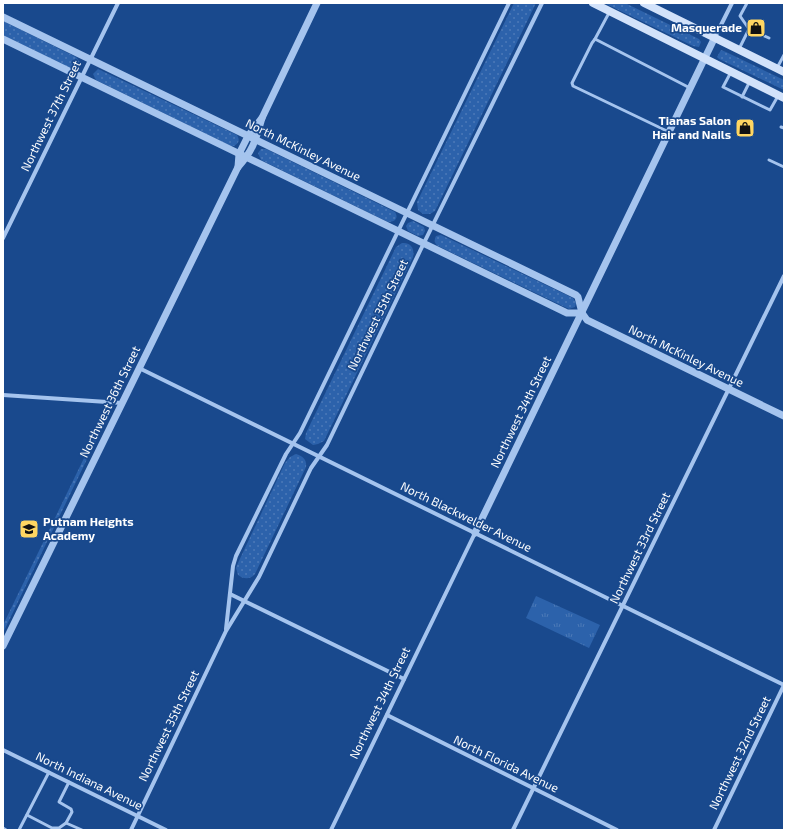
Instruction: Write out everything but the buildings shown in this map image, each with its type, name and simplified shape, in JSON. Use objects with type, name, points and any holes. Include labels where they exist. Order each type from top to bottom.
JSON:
[{"type":"main road","points":[[593,3],[781,97]]},
{"type":"main road","points":[[644,3],[781,70]]},
{"type":"street","name":"Northwest 37th Street","points":[[3,238],[118,3]]},
{"type":"street","name":"Northwest 36th Street","points":[[3,646],[238,167],[247,158],[256,140],[262,118],[318,3]]},
{"type":"street","name":"Northwest 35th Street","points":[[226,631],[233,566],[236,556],[286,454],[300,433],[509,3]]},
{"type":"street","name":"Northwest 35th Street","points":[[131,830],[226,631],[259,577],[311,468],[327,445],[542,3]]},
{"type":"street","name":"Northwest 34th Street","points":[[331,830],[732,3]]},
{"type":"street","name":"North McKinley Avenue","points":[[3,16],[576,295],[578,297],[582,313],[587,320],[784,416]]},
{"type":"street","points":[[3,39],[567,313],[582,313]]},
{"type":"street","name":"Northwest 36th Street","points":[[238,167],[239,154],[248,136],[262,118]]},
{"type":"street","name":"Northwest 33rd Street","points":[[513,830],[784,276]]},
{"type":"street","name":"North Blackwelder Avenue","points":[[139,368],[784,685]]},
{"type":"street","points":[[3,395],[122,403]]},
{"type":"street","points":[[230,594],[404,679]]},
{"type":"street","name":"Northwest 32nd Street","points":[[714,830],[784,685]]},
{"type":"street","name":"North Florida Avenue","points":[[387,715],[617,830]]},
{"type":"street","name":"North Indiana Avenue","points":[[3,750],[166,830]]},
{"type":"lane","points":[[747,3],[740,16],[749,29],[769,38]]},
{"type":"lane","points":[[610,11],[572,83],[573,86],[669,132]]},
{"type":"lane","points":[[739,50],[749,29]]},
{"type":"lane","points":[[595,39],[690,88]]},
{"type":"lane","points":[[781,70],[784,55]]},
{"type":"lane","points":[[731,72],[723,87],[742,97],[770,110],[781,97]]},
{"type":"lane","points":[[742,97],[750,81]]},
{"type":"lane","points":[[769,160],[784,167]]},
{"type":"lane","points":[[19,830],[49,772]]},
{"type":"lane","points":[[27,815],[52,828],[59,828],[66,823],[72,812],[71,809],[59,802],[69,782]]},
{"type":"lane","points":[[66,823],[82,830]]},
{"type":"green space","points":[[514,3],[536,3],[435,211],[430,214],[423,214],[418,210],[417,202]]},
{"type":"green space","points":[[604,3],[625,3],[699,39],[701,42],[699,47],[693,46]]},
{"type":"green space","points":[[3,21],[76,57],[80,62],[79,65],[73,69],[70,68],[3,35]]},
{"type":"green space","points":[[721,50],[784,80],[784,90],[719,59],[717,57]]},
{"type":"green space","points":[[98,69],[237,135],[239,140],[238,143],[231,146],[96,80],[93,74]]},
{"type":"green space","points":[[261,149],[266,149],[395,212],[397,216],[396,218],[388,222],[261,160],[258,153]]},
{"type":"green space","points":[[413,221],[424,227],[425,231],[423,235],[418,236],[408,231],[406,226],[408,223]]},
{"type":"green space","points":[[441,235],[573,298],[576,303],[575,307],[569,309],[438,246],[435,243],[435,239],[436,236]]},
{"type":"green space","points":[[402,243],[410,245],[413,248],[413,257],[324,441],[313,445],[305,439],[306,433],[396,247]]},
{"type":"green space","points":[[103,419],[105,422],[3,633],[3,625]]},
{"type":"green space","points":[[296,454],[304,459],[306,462],[306,467],[255,574],[249,578],[242,577],[238,575],[236,568],[237,565],[285,463],[290,457]]},
{"type":"green space","points":[[536,596],[600,625],[589,648],[526,618]]},
{"type":"place","name":"Masquerade","points":[[756,28]]},
{"type":"place","name":"Tianas Salon Hair and Nails","points":[[745,128]]},
{"type":"place","name":"Putnam Heights Academy","points":[[29,529]]}]
